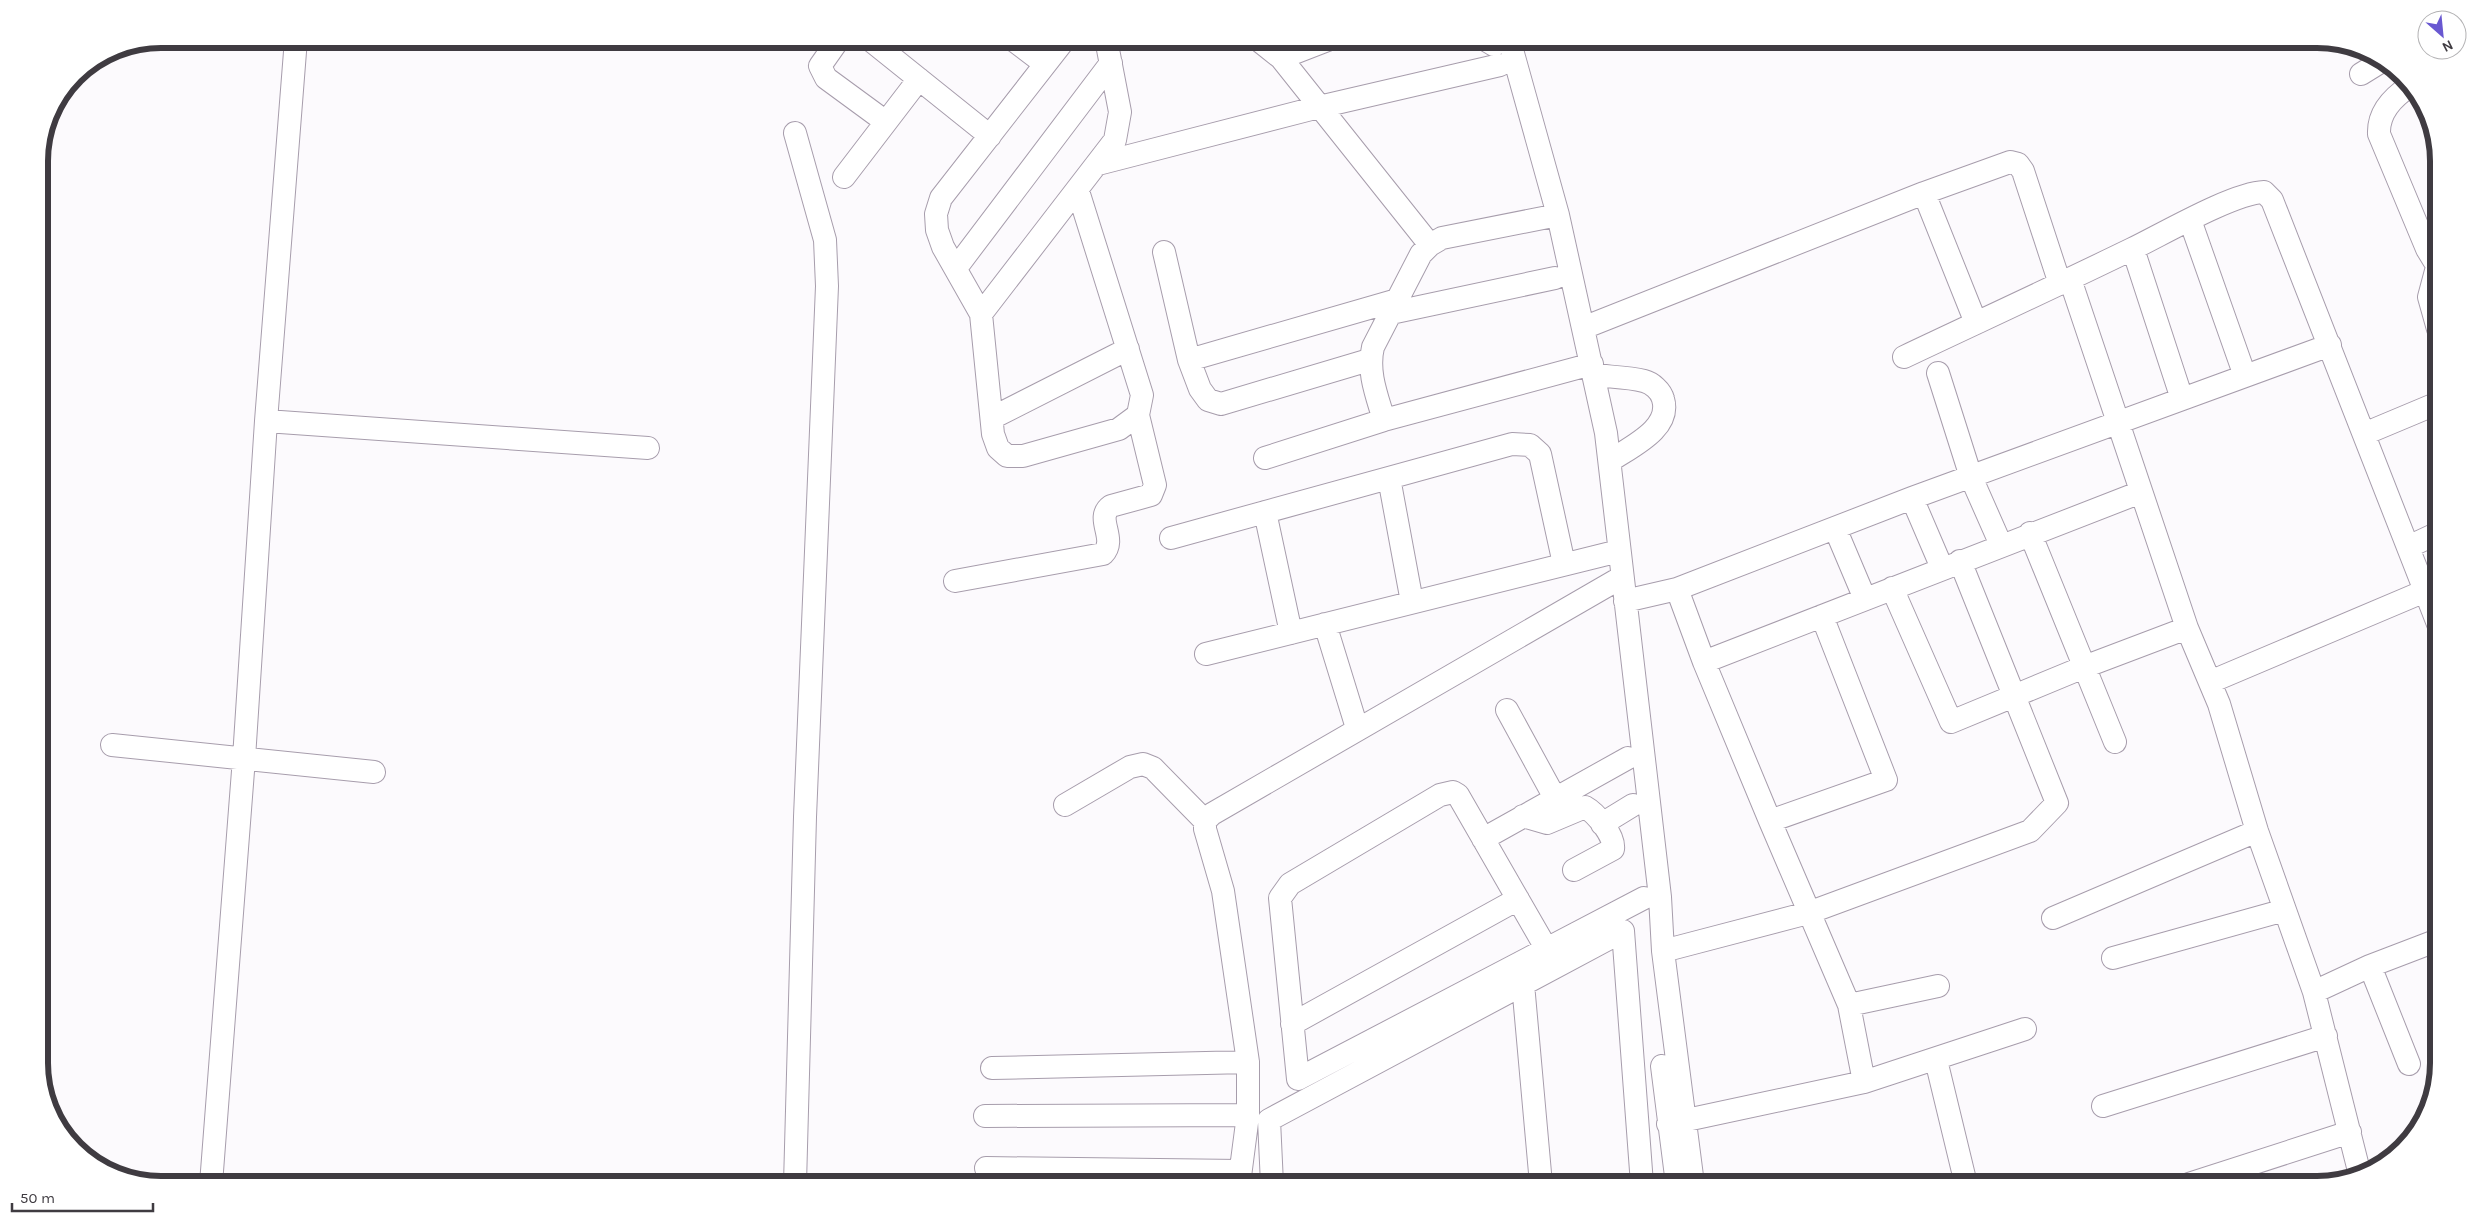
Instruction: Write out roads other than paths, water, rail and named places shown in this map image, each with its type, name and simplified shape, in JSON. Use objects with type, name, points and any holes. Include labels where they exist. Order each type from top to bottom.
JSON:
[{"type":"street","points":[[212,1176],[244,758],[266,421],[295,48]]},
{"type":"street","points":[[833,48],[820,66],[826,78],[886,122]]},
{"type":"street","points":[[879,48],[990,136]]},
{"type":"street","points":[[1024,48],[1045,64]]},
{"type":"street","points":[[1058,48],[941,198],[936,214],[937,230],[943,247],[981,314],[992,418],[998,448],[1008,456],[1023,456],[1119,429],[1138,415]]},
{"type":"street","points":[[981,314],[1078,191],[1115,140],[1120,124],[1120,112],[1108,48]]},
{"type":"street","points":[[1268,48],[1281,58],[1430,246]]},
{"type":"street","points":[[1281,58],[1301,48]]},
{"type":"street","points":[[1098,164],[1319,107],[1487,48]]},
{"type":"street","points":[[1497,48],[1583,328],[1588,369],[1591,436],[1612,552],[1628,758],[1644,898],[1676,1123],[1691,1176]]},
{"type":"street","points":[[956,268],[1111,62]]},
{"type":"street","points":[[2361,74],[2376,65]]},
{"type":"street","points":[[844,177],[919,79]]},
{"type":"street","points":[[2404,89],[2397,94],[2386,108],[2379,126],[2379,134],[2429,249]]},
{"type":"street","points":[[795,133],[825,240],[827,286],[805,817],[795,1176]]},
{"type":"street","points":[[1583,328],[1924,193],[2006,163],[2018,164],[2023,171],[2118,422],[2187,628],[2219,704],[2257,831],[2314,992],[2358,1168]]},
{"type":"street","points":[[955,580],[1103,554],[1108,549],[1109,542],[1104,517],[1105,510],[1111,506],[1152,495],[1155,492],[1155,485],[1138,415],[1142,395],[1078,191]]},
{"type":"street","points":[[1904,356],[2065,282],[2190,220],[2252,192],[2264,192],[2272,200],[2429,602]]},
{"type":"street","points":[[1924,193],[1976,323]]},
{"type":"street","points":[[1384,420],[1370,372],[1370,360],[1373,347],[1421,254],[1442,238],[1550,217]]},
{"type":"street","points":[[1550,217],[1556,278],[1588,369],[1610,461],[1612,552]]},
{"type":"street","points":[[2190,220],[2245,376]]},
{"type":"street","points":[[2133,249],[2182,398]]},
{"type":"street","points":[[1164,252],[1189,360],[1200,390],[1208,400],[1221,404],[1370,360]]},
{"type":"street","points":[[1189,360],[1394,306],[1556,278]]},
{"type":"street","points":[[1626,601],[1678,589],[1912,498],[2330,345]]},
{"type":"street","points":[[992,418],[1128,348]]},
{"type":"street","points":[[1265,458],[1384,420],[1588,369],[1646,382],[1656,387],[1662,397],[1665,409],[1662,421],[1655,429],[1610,461]]},
{"type":"street","points":[[1938,373],[1971,477],[2001,545]]},
{"type":"street","points":[[2364,434],[2429,407]]},
{"type":"street","points":[[266,421],[648,448]]},
{"type":"street","points":[[1171,538],[1512,444],[1530,445],[1540,454],[1564,564]]},
{"type":"street","points":[[1389,478],[1412,602]]},
{"type":"street","points":[[1704,662],[2141,492]]},
{"type":"street","points":[[1663,951],[1808,913],[2030,831],[2057,803],[2016,696],[1951,565],[1912,498]]},
{"type":"street","points":[[1265,512],[1291,633]]},
{"type":"street","points":[[1836,528],[1865,599]]},
{"type":"street","points":[[2030,534],[2114,742]]},
{"type":"street","points":[[2408,547],[2429,537]]},
{"type":"street","points":[[1206,654],[1612,552]]},
{"type":"street","points":[[1615,581],[1626,601],[1660,897],[1676,1123],[1676,1175]]},
{"type":"street","points":[[1205,821],[1212,814],[1357,728],[1615,581]]},
{"type":"street","points":[[1892,588],[1951,722],[2084,667],[2187,628]]},
{"type":"street","points":[[1678,589],[1704,662],[1808,913],[1849,1005],[1864,1082]]},
{"type":"street","points":[[2210,682],[2425,591]]},
{"type":"street","points":[[1770,821],[1886,780],[1822,616]]},
{"type":"street","points":[[1325,624],[1357,728]]},
{"type":"street","points":[[1507,710],[1555,798]]},
{"type":"street","points":[[112,745],[374,772]]},
{"type":"street","points":[[1483,839],[1628,758]]},
{"type":"street","points":[[1065,805],[1130,768],[1143,764],[1153,768],[1205,821],[1205,829],[1223,891],[1248,1062],[1248,1115],[1239,1176]]},
{"type":"street","points":[[1546,948],[1458,796],[1453,792],[1447,792],[1290,884],[1280,898],[1298,1079],[1644,898]]},
{"type":"street","points":[[1602,824],[1634,806]]},
{"type":"street","points":[[1523,816],[1547,823],[1585,808],[1602,824],[1613,842],[1613,848],[1574,870]]},
{"type":"street","points":[[2053,918],[2257,831]]},
{"type":"street","points":[[1292,1024],[1518,899]]},
{"type":"street","points":[[2113,958],[2285,910]]},
{"type":"street","points":[[1272,1176],[1269,1120],[1623,931],[1641,1176]]},
{"type":"street","points":[[2314,992],[2370,966],[2430,943]]},
{"type":"street","points":[[2370,966],[2408,1064]]},
{"type":"street","points":[[1523,984],[1540,1176]]},
{"type":"street","points":[[1849,1005],[1938,986]]},
{"type":"street","points":[[1676,1123],[1864,1082],[1936,1060],[2025,1029]]},
{"type":"street","points":[[2103,1106],[2326,1036]]},
{"type":"street","points":[[1936,1060],[1964,1176]]},
{"type":"street","points":[[992,1068],[1248,1062]]},
{"type":"street","points":[[985,1116],[1248,1115]]},
{"type":"street","points":[[2214,1176],[2350,1132]]},
{"type":"street","points":[[986,1168],[1188,1176]]}]
